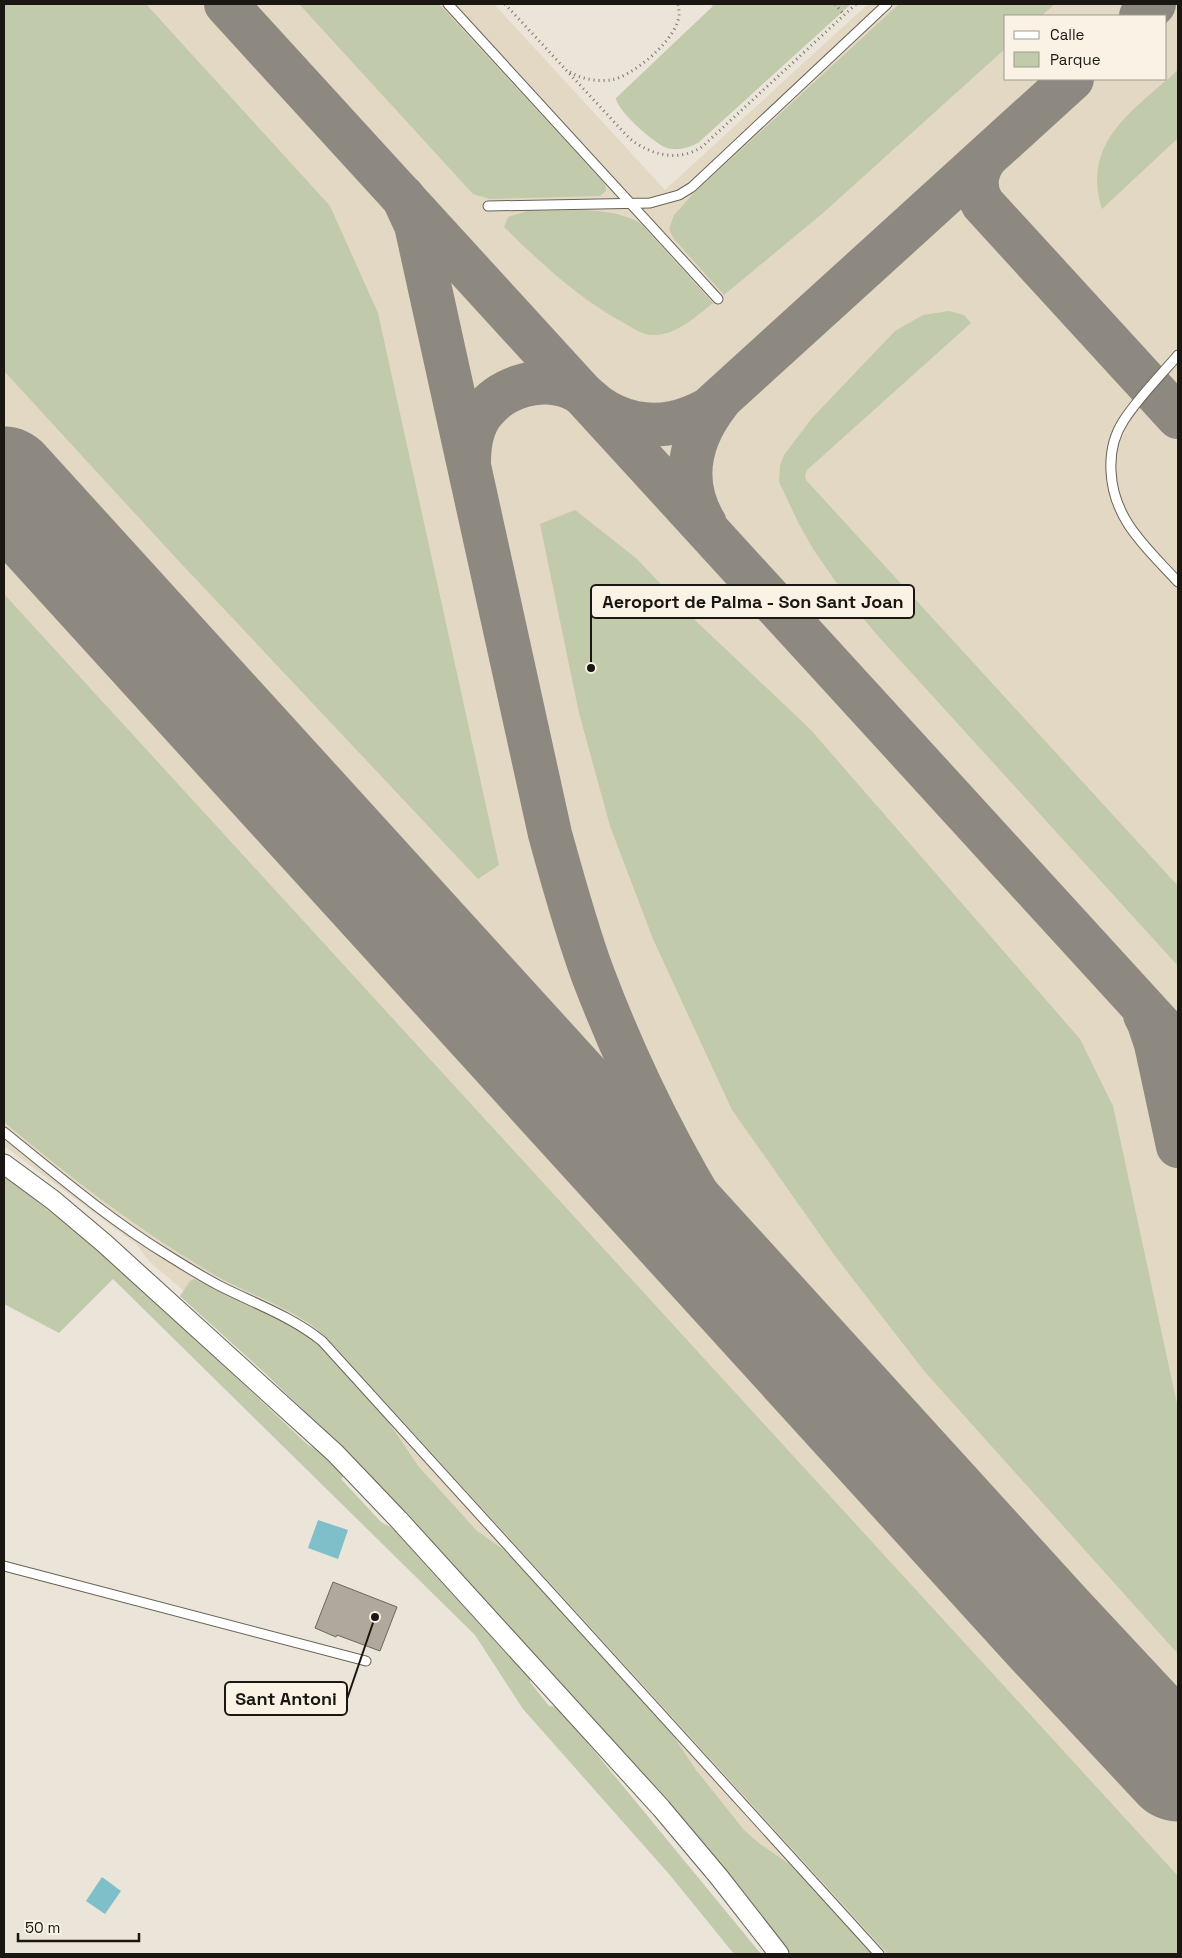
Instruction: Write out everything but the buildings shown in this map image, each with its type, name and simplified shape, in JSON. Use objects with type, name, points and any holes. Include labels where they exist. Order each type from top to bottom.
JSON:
[{"type":"street","points":[[4,1164],[53,1200],[104,1243],[335,1453],[412,1534],[661,1808],[719,1877],[779,1954]]},
{"type":"lane","points":[[448,4],[718,299]]},
{"type":"lane","points":[[488,206],[632,204],[666,200],[679,195],[692,187],[886,4]]},
{"type":"lane","points":[[1178,354],[1125,418],[1114,441],[1110,465],[1112,490],[1122,515],[1138,538],[1178,582]]},
{"type":"lane","points":[[4,1132],[59,1177],[135,1234],[218,1285],[295,1321],[322,1341],[879,1954]]},
{"type":"lane","points":[[4,1566],[366,1661]]},
{"type":"path","points":[[505,4],[635,143],[659,154],[673,156],[686,155],[703,146],[856,4]]},
{"type":"path","points":[[566,70],[582,78],[602,80],[620,77],[631,71],[653,55],[669,38],[678,22],[678,4]]},
{"type":"path","points":[[835,4],[844,15]]},
{"type":"shaded area","points":[[4,4],[494,4],[665,190],[868,4],[1178,4],[1178,1954],[798,1954],[351,1448],[211,1314],[150,1262],[136,1244],[4,1146]]},
{"type":"green space","points":[[4,4],[146,4],[330,206],[378,313],[499,865],[478,879],[175,557],[4,371]]},
{"type":"green space","points":[[299,4],[439,4],[605,184],[606,191],[600,196],[490,199],[473,194]]},
{"type":"green space","points":[[713,4],[851,4],[698,143],[683,148],[667,148],[654,141],[637,126],[622,110],[616,98]]},
{"type":"green space","points":[[899,4],[1055,4],[1042,15],[1004,15],[1004,50],[823,213],[724,295],[674,239],[669,229],[674,215],[691,196]]},
{"type":"green space","points":[[1178,70],[1178,138],[1102,209],[1097,185],[1099,164],[1105,146],[1129,114]]},
{"type":"green space","points":[[585,210],[628,217],[640,223],[713,303],[685,324],[669,332],[653,335],[638,331],[576,292],[546,267],[504,227],[508,217],[527,211]]},
{"type":"green space","points":[[949,311],[964,315],[971,323],[807,470],[806,480],[1178,886],[1178,966],[852,605],[813,549],[779,482],[780,465],[784,455],[812,418],[895,331],[923,315]]},
{"type":"green space","points":[[575,510],[636,558],[698,623],[810,729],[1080,1039],[1113,1106],[1178,1409],[1178,1654],[925,1372],[835,1256],[732,1110],[653,939],[610,826],[579,713],[540,524]]},
{"type":"green space","points":[[4,594],[1178,1876],[1178,1954],[888,1954],[328,1339],[313,1326],[216,1275],[151,1235],[76,1180],[4,1122]]},
{"type":"green space","points":[[4,1176],[84,1239],[197,1340],[308,1445],[330,1456],[346,1472],[341,1479],[381,1522],[404,1534],[530,1675],[530,1682],[549,1706],[558,1707],[761,1954],[734,1954],[669,1874],[523,1709],[475,1635],[113,1279],[59,1333],[4,1304]]},
{"type":"green space","points":[[194,1279],[284,1321],[302,1331],[322,1348],[387,1420],[419,1467],[477,1531],[504,1550],[672,1734],[696,1770],[744,1830],[760,1844],[795,1868],[874,1954],[791,1954],[714,1857],[338,1444],[268,1376],[180,1296],[190,1281]]},
{"type":"water","points":[[318,1520],[348,1530],[338,1559],[308,1548]]},
{"type":"water","points":[[102,1877],[121,1891],[105,1914],[86,1901]]},
{"type":"taxiway","points":[[226,4],[1178,1045]]},
{"type":"taxiway","points":[[1142,15],[1154,4]]},
{"type":"taxiway","points":[[469,462],[472,436],[479,417],[501,395],[524,385],[548,383],[572,388],[610,414],[635,423],[655,425],[673,423],[709,409],[1071,80]]},
{"type":"taxiway","points":[[984,160],[977,176],[978,193],[983,204],[1178,417]]},
{"type":"taxiway","points":[[403,197],[416,225],[550,834],[587,958],[623,1049],[676,1157],[717,1227],[753,1282],[832,1383],[1007,1582]]},
{"type":"taxiway","points":[[705,524],[692,492],[691,460],[701,430],[719,401]]},
{"type":"taxiway","points":[[1145,1015],[1156,1044],[1178,1146]]},
{"type":"taxiway","points":[[1049,1629],[1178,1747]]},
{"type":"runway","points":[[4,481],[1049,1629],[1178,1767]]},
{"type":"place","name":"Aeroport de Palma - Son Sant Joan","points":[[591,668]]},
{"type":"place","name":"Sant Antoni","points":[[375,1617]]}]
